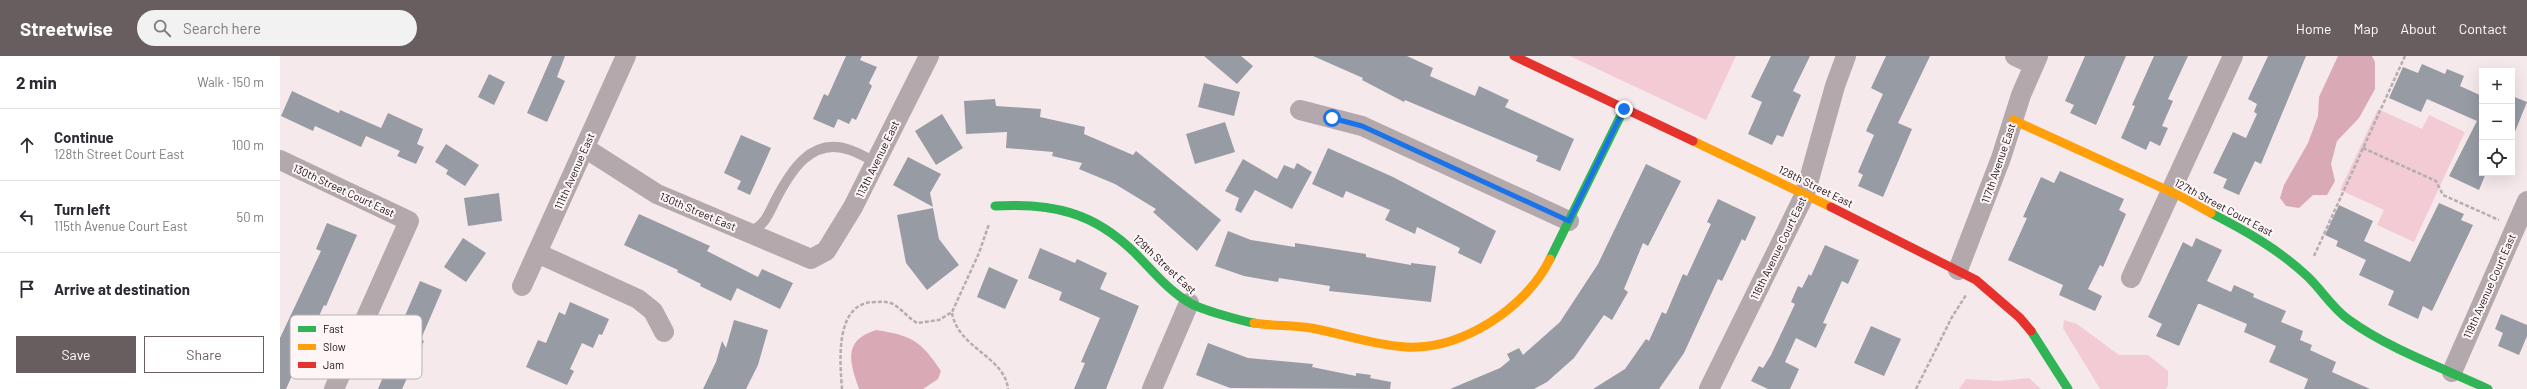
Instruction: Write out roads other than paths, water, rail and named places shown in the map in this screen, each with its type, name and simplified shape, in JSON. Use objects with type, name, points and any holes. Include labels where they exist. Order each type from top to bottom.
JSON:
[{"type":"street","name":"111th Avenue East","points":[[522,286],[626,56]]},
{"type":"street","name":"113th Avenue East","points":[[818,256],[826,251],[845,220],[929,56]]},
{"type":"street","name":"128th Street East","points":[[1514,56],[1805,194],[1976,280],[2020,318],[2037,339],[2068,389]]},
{"type":"street","name":"116th Avenue Court East","points":[[1709,389],[1805,194],[1834,86],[1846,56]]},
{"type":"street","points":[[2015,56],[2036,60]]},
{"type":"street","points":[[2131,278],[2233,56]]},
{"type":"street","name":"117th Avenue East","points":[[1958,270],[2036,60]]},
{"type":"street","name":"129th Street East","points":[[995,206],[1049,207],[1076,213],[1092,221],[1120,239],[1189,303],[1258,324],[1300,327],[1335,332],[1384,345],[1417,347],[1464,336],[1499,317],[1520,299],[1545,269],[1624,109]]},
{"type":"street","points":[[1300,110],[1362,126],[1569,221]]},
{"type":"street","name":"127th Street Court East","points":[[2013,120],[2171,192],[2261,239],[2282,254],[2308,278],[2327,301],[2360,327],[2376,337],[2488,389]]},
{"type":"street","name":"130th Street East","points":[[585,148],[657,194],[811,259],[818,256]]},
{"type":"street","name":"130th Street Court East","points":[[280,160],[409,221],[367,315]]},
{"type":"street","name":"119th Avenue Court East","points":[[2452,372],[2527,201]]},
{"type":"street","points":[[537,253],[638,299],[653,311],[664,332]]},
{"type":"street","points":[[1152,389],[1189,303]]},
{"type":"street","name":"130th Street Court East","points":[[334,389],[338,379]]},
{"type":"lane","points":[[749,232],[764,224],[789,174],[811,154],[836,147],[850,150],[875,162]]}]
